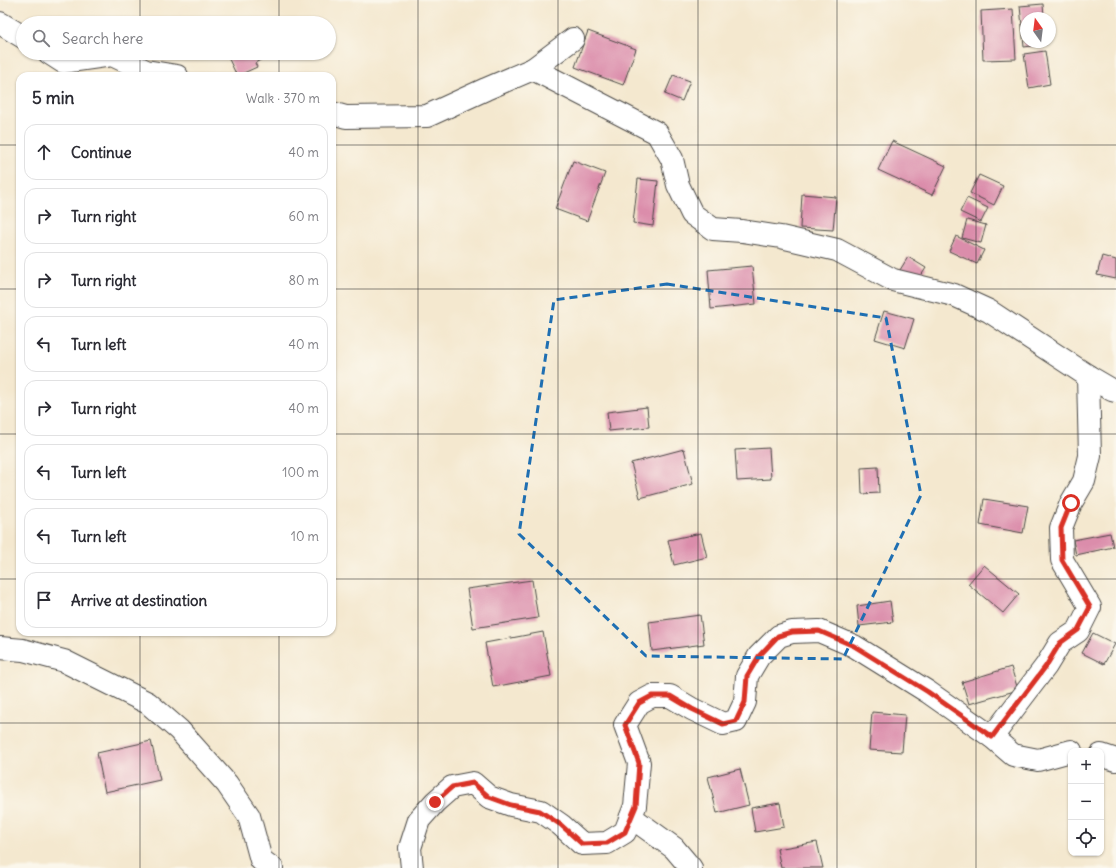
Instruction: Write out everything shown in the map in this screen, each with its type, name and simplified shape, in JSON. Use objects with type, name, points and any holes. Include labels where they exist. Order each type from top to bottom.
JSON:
[{"type":"street","points":[[0,23],[16,33]]},
{"type":"street","points":[[336,114],[346,117],[427,116],[533,69],[573,39]]},
{"type":"street","points":[[60,60],[63,62],[77,60]]},
{"type":"street","points":[[123,60],[146,71],[152,72]]},
{"type":"street","points":[[533,69],[657,133],[672,159],[678,185],[692,214],[713,228],[781,237],[837,250],[893,280],[954,295],[990,311],[1088,376],[1116,391]]},
{"type":"street","points":[[992,737],[1046,666],[1060,643],[1078,630],[1090,607],[1062,560],[1061,528],[1071,503],[1084,481],[1090,456],[1088,376]]},
{"type":"street","points":[[412,868],[410,848],[419,820],[435,802],[452,787],[473,783],[489,797],[511,805],[540,811],[561,825],[582,844],[607,843],[625,832],[636,806],[639,763],[625,725],[639,703],[652,696],[670,696],[692,709],[723,724],[736,721],[745,702],[747,676],[759,656],[778,636],[792,632],[819,631],[854,646],[928,692],[992,737],[1013,755],[1038,760],[1068,752]]},
{"type":"street","points":[[0,648],[23,650],[64,661],[148,703],[180,730],[227,784],[249,816],[261,860],[272,868]]},
{"type":"street","points":[[1104,756],[1116,760]]},
{"type":"street","points":[[631,818],[674,848],[692,868]]},
{"type":"highlighted area","points":[[667,284],[886,318],[921,495],[843,659],[646,656],[519,534],[554,300]]},
{"type":"building","points":[[1043,4],[1044,12],[1021,12],[1020,6]]},
{"type":"building","points":[[1013,9],[1016,59],[983,60],[981,11]]},
{"type":"building","points":[[588,31],[636,49],[623,85],[575,67]]},
{"type":"building","points":[[1045,51],[1050,84],[1029,88],[1024,54]]},
{"type":"building","points":[[229,60],[260,60],[255,63],[257,67],[246,72],[235,72]]},
{"type":"building","points":[[673,75],[690,81],[682,101],[665,94]]},
{"type":"building","points":[[892,141],[946,166],[932,195],[878,170]]},
{"type":"building","points":[[573,161],[605,173],[587,221],[555,209]]},
{"type":"building","points":[[979,175],[1003,186],[994,205],[970,193]]},
{"type":"building","points":[[638,179],[658,181],[653,226],[633,223]]},
{"type":"building","points":[[802,194],[836,197],[833,230],[800,228]]},
{"type":"building","points":[[967,198],[988,208],[981,222],[960,212]]},
{"type":"building","points":[[967,220],[986,225],[981,243],[962,238]]},
{"type":"building","points":[[956,236],[984,250],[977,264],[949,251]]},
{"type":"building","points":[[1102,256],[1116,260],[1116,279],[1097,275]]},
{"type":"building","points":[[908,257],[926,268],[917,282],[900,270]]},
{"type":"building","points":[[752,266],[756,304],[711,309],[708,270]]},
{"type":"building","points":[[884,311],[914,319],[905,348],[875,339]]},
{"type":"building","points":[[647,407],[649,427],[609,431],[607,412]]},
{"type":"building","points":[[769,448],[771,479],[737,481],[735,450]]},
{"type":"building","points":[[684,449],[693,484],[640,498],[631,463]]},
{"type":"building","points":[[878,467],[879,493],[862,494],[861,468]]},
{"type":"building","points":[[984,499],[1028,506],[1023,533],[980,525]]},
{"type":"building","points":[[701,533],[707,557],[674,565],[668,540]]},
{"type":"building","points":[[1110,533],[1113,547],[1076,555],[1073,540]]},
{"type":"building","points":[[984,565],[1019,594],[1003,613],[968,584]]},
{"type":"building","points":[[532,580],[538,618],[473,628],[467,589]]},
{"type":"building","points":[[890,601],[893,622],[859,626],[857,606]]},
{"type":"building","points":[[700,615],[704,644],[652,651],[649,622]]},
{"type":"building","points":[[543,632],[551,676],[493,687],[485,643]]},
{"type":"building","points":[[1093,633],[1115,644],[1104,664],[1082,653]]},
{"type":"building","points":[[1011,667],[1018,690],[969,704],[962,682]]},
{"type":"building","points":[[872,712],[905,715],[902,752],[869,750]]},
{"type":"building","points":[[151,741],[160,780],[105,792],[97,753]]},
{"type":"building","points":[[740,769],[749,805],[717,813],[708,777]]},
{"type":"building","points":[[780,803],[784,827],[755,832],[751,808]]},
{"type":"building","points":[[817,842],[823,868],[781,868],[777,849]]},
{"type":"route","points":[[435,802],[452,787],[473,783],[489,797],[511,805],[540,811],[561,825],[582,844],[607,843],[625,832],[636,806],[639,763],[625,725],[639,703],[652,696],[670,696],[692,709],[723,724],[736,721],[745,702],[747,676],[759,656],[778,636],[792,632],[819,631],[854,646],[928,692],[992,737],[1046,666],[1060,643],[1078,630],[1090,607],[1062,560],[1061,528],[1071,503]]}]
